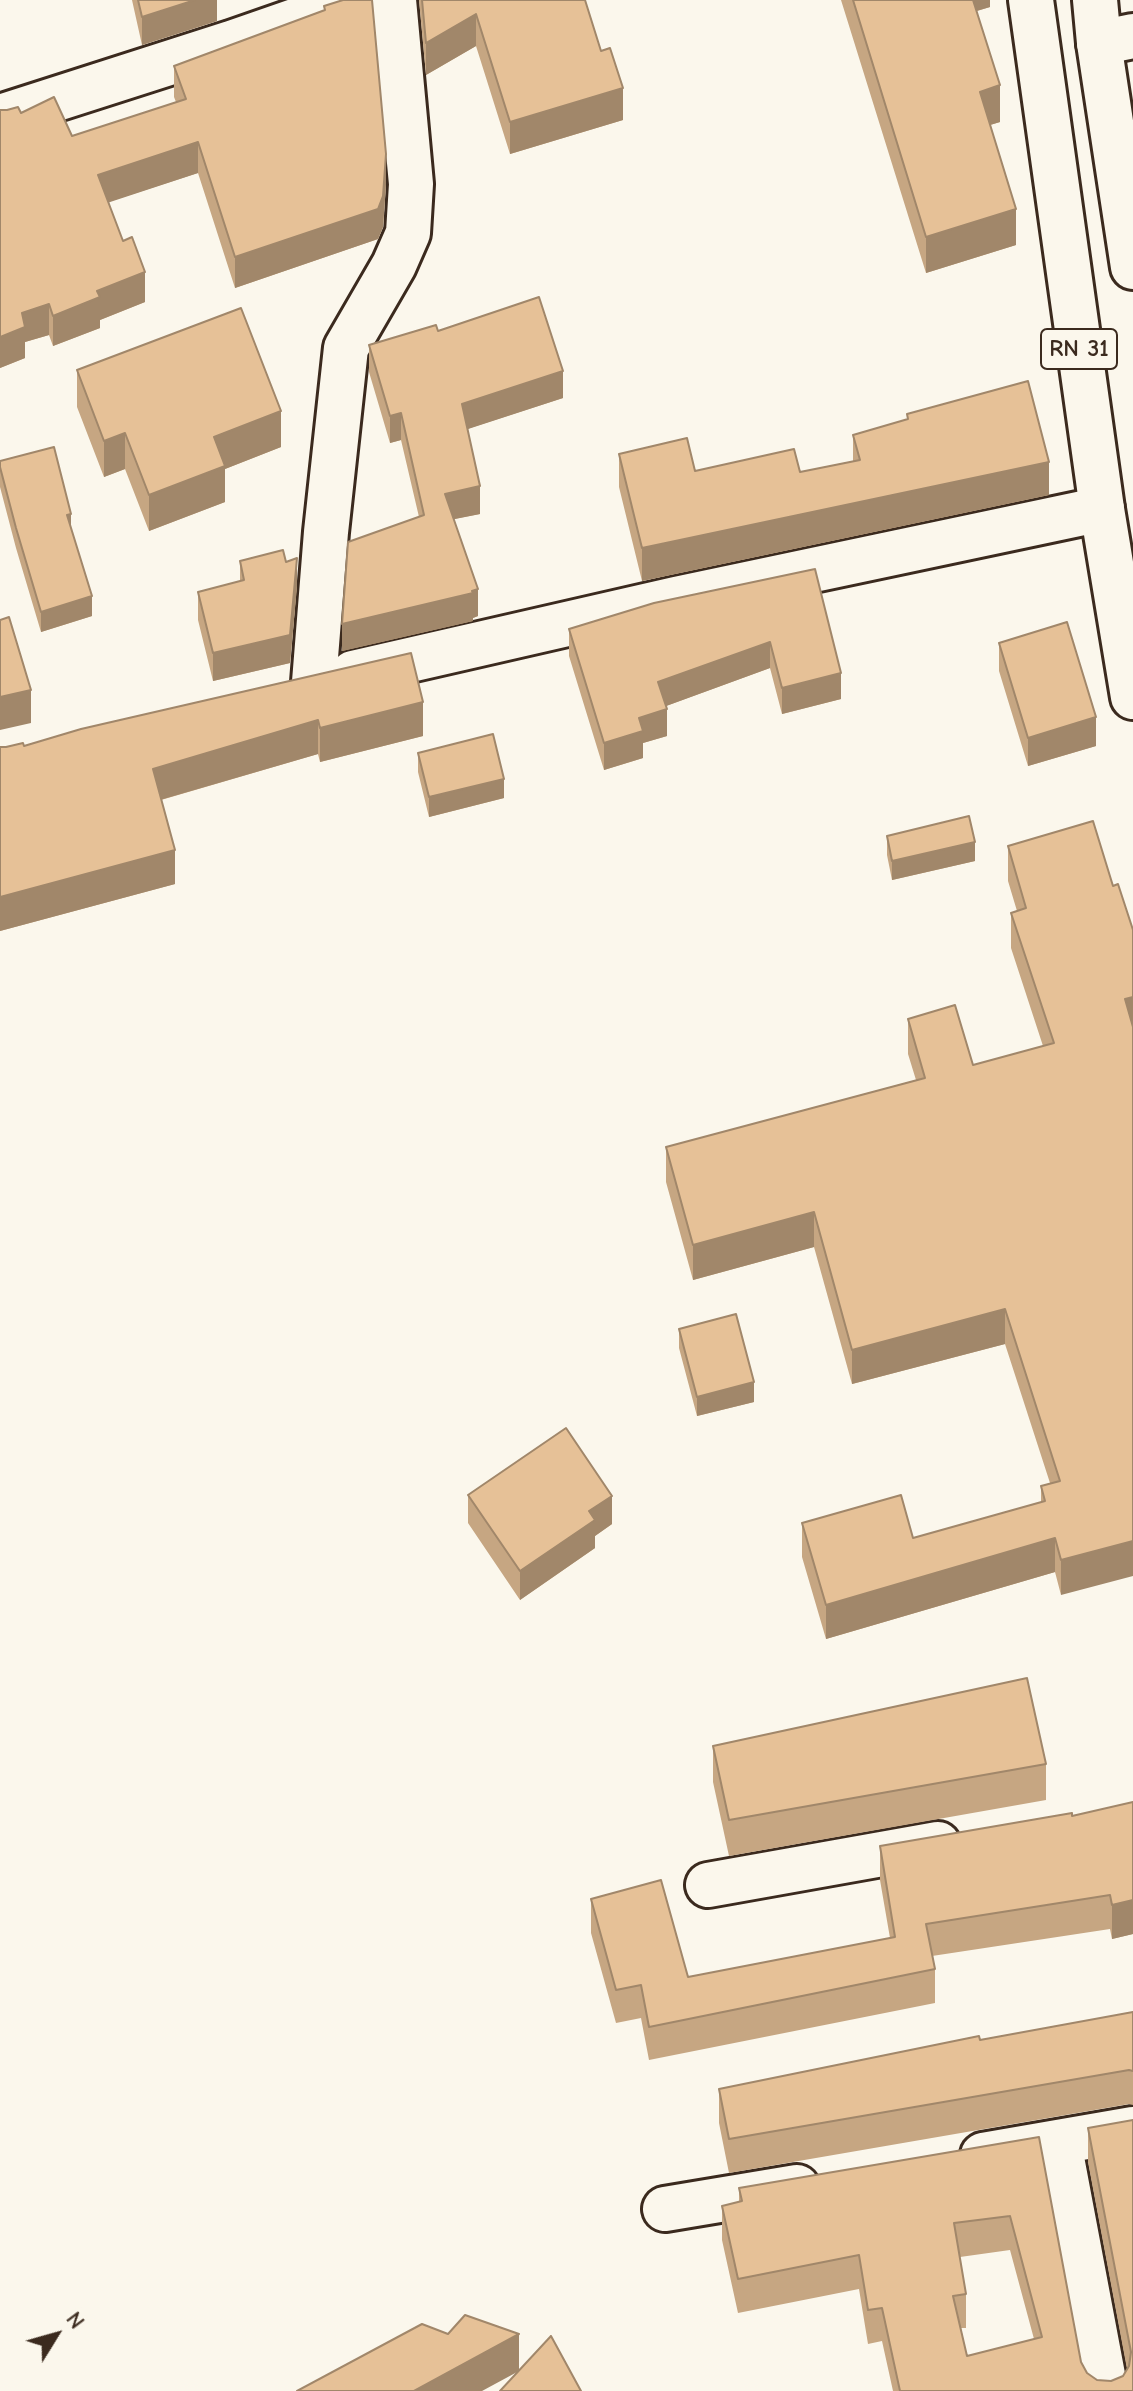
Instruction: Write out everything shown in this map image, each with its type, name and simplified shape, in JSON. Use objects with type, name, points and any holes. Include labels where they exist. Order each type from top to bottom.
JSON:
[{"type":"main road","points":[[0,117],[355,0]]},
{"type":"main road","points":[[394,0],[411,184],[408,233],[394,265],[346,348],[326,532],[294,687],[676,599],[1102,509]]},
{"type":"main road","name":"RN 31","points":[[1031,0],[1102,509],[1133,697]]},
{"type":"main road","points":[[1095,0],[1116,39],[1133,267]]},
{"type":"main road","points":[[708,1885],[976,1837]]},
{"type":"main road","points":[[949,2161],[1133,2129]]},
{"type":"main road","points":[[1059,2142],[1106,2391]]},
{"type":"main road","points":[[665,2209],[839,2180]]},
{"type":"building","points":[[138,0],[195,0],[142,17]]},
{"type":"building","points":[[343,0],[372,0],[386,154],[383,196],[378,209],[235,257],[198,142],[98,175],[123,241],[132,237],[145,272],[97,291],[100,297],[53,316],[49,304],[22,313],[25,327],[0,337],[0,110],[18,107],[21,113],[54,97],[72,136],[186,99],[174,66],[325,10],[324,6]]},
{"type":"building","points":[[422,0],[585,0],[601,51],[610,48],[623,88],[510,122],[476,14],[426,43]]},
{"type":"building","points":[[853,0],[973,0],[1000,85],[980,92],[1016,209],[926,237]]},
{"type":"building","points":[[539,297],[563,371],[462,404],[480,486],[445,494],[478,589],[473,593],[342,624],[348,542],[424,515],[401,413],[390,416],[369,345],[436,325],[438,331]]},
{"type":"building","points":[[241,308],[281,411],[214,437],[225,466],[149,495],[125,433],[104,441],[77,370]]},
{"type":"building","points":[[1028,381],[1049,462],[642,548],[619,454],[687,438],[695,471],[794,449],[800,472],[860,460],[853,435],[908,419],[907,414]]},
{"type":"building","points":[[54,447],[71,514],[67,515],[92,596],[41,612],[0,461]]},
{"type":"building","points":[[283,550],[286,562],[297,558],[290,635],[213,653],[198,592],[244,580],[240,561]]},
{"type":"building","points":[[815,569],[841,673],[782,688],[770,642],[658,682],[667,709],[639,718],[643,731],[604,743],[569,629],[654,603]]},
{"type":"building","points":[[9,617],[31,690],[0,697],[0,620]]},
{"type":"building","points":[[1067,622],[1096,717],[1028,738],[999,643]]},
{"type":"building","points":[[411,653],[423,702],[320,728],[318,720],[153,769],[175,850],[0,897],[0,747],[23,743],[24,746],[81,729]]},
{"type":"building","points":[[493,734],[504,779],[429,797],[418,753]]},
{"type":"building","points":[[969,816],[975,842],[892,861],[887,836]]},
{"type":"building","points":[[1093,821],[1113,886],[1118,884],[1133,930],[1133,997],[1125,999],[1133,1027],[1133,1541],[1061,1560],[1055,1538],[826,1605],[802,1523],[901,1495],[913,1538],[1045,1501],[1041,1486],[1060,1481],[1005,1309],[852,1350],[814,1212],[693,1245],[666,1147],[925,1078],[908,1019],[955,1005],[973,1065],[1054,1043],[1011,913],[1026,908],[1008,846]]},
{"type":"building","points":[[736,1314],[754,1382],[697,1397],[679,1329]]},
{"type":"building","points":[[566,1428],[612,1496],[589,1511],[595,1520],[520,1571],[468,1495]]},
{"type":"building","points":[[1027,1678],[1046,1764],[729,1820],[713,1746]]},
{"type":"building","points":[[1133,1802],[1133,1900],[1112,1905],[1110,1895],[926,1924],[935,1969],[649,2027],[641,1985],[616,1990],[591,1899],[661,1880],[688,1977],[895,1937],[880,1846],[1072,1813],[1072,1816]]},
{"type":"building","points":[[1133,2012],[1133,2071],[729,2139],[719,2089],[979,2036],[980,2040]]},
{"type":"building","points":[[1133,2120],[1133,2391],[900,2391],[882,2308],[868,2310],[859,2255],[738,2279],[722,2206],[742,2201],[739,2188],[1039,2137],[1081,2362],[1087,2373],[1097,2380],[1111,2381],[1123,2376],[1129,2366],[1131,2352],[1088,2128]],"holes":[[[1010,2216],[1042,2337],[967,2356],[953,2296],[966,2294],[954,2223]]]},
{"type":"building","points":[[465,2315],[519,2334],[414,2391],[297,2391],[422,2324],[448,2334]]},
{"type":"building","points":[[551,2336],[581,2391],[500,2391]]}]
